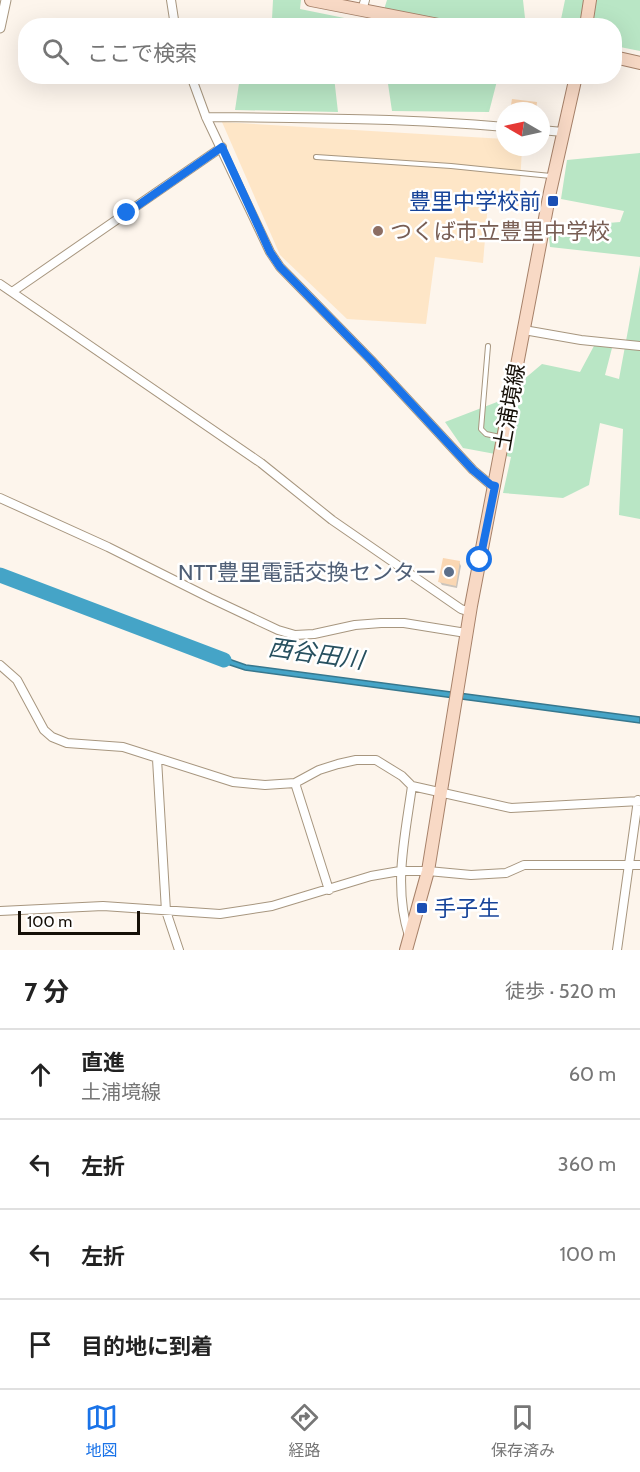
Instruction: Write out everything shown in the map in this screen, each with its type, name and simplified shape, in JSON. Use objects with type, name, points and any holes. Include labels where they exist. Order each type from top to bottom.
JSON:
[{"type":"main road","points":[[311,0],[363,5],[413,18]]},
{"type":"main road","points":[[587,18],[590,0]]},
{"type":"main road","points":[[622,59],[640,63]]},
{"type":"main road","name":"土浦境線","points":[[406,950],[428,871],[466,633],[554,176],[574,84]]},
{"type":"street","points":[[0,28],[6,0]]},
{"type":"street","points":[[171,0],[174,18]]},
{"type":"street","points":[[194,84],[206,117],[270,252],[280,267],[371,360],[473,470],[495,486]]},
{"type":"street","points":[[206,117],[351,118],[496,126]]},
{"type":"street","points":[[550,131],[563,132]]},
{"type":"street","points":[[12,292],[222,147]]},
{"type":"street","points":[[0,284],[261,463],[332,520],[461,609],[470,612]]},
{"type":"street","points":[[524,330],[581,340],[640,346]]},
{"type":"street","points":[[0,498],[278,630],[295,635],[381,623],[404,623],[466,633]]},
{"type":"street","points":[[0,665],[17,680],[44,730],[52,737],[67,743],[123,747],[237,783],[284,786],[338,764],[356,760],[376,760],[402,776],[412,786],[512,808],[639,800],[617,950]]},
{"type":"street","points":[[158,759],[166,911],[179,950]]},
{"type":"street","points":[[295,783],[329,890]]},
{"type":"street","points":[[410,936],[401,898],[400,871],[412,786]]},
{"type":"street","points":[[0,911],[103,906],[220,914],[243,912],[329,890],[371,876],[400,871],[471,875],[506,873],[524,866],[640,865]]},
{"type":"lane","points":[[316,157],[554,176]]},
{"type":"lane","points":[[488,346],[481,429],[486,434],[504,438]]},
{"type":"shaded area","name":"つくば市立豊里中学校","points":[[222,122],[496,138],[496,156],[522,156],[519,206],[488,203],[483,263],[435,257],[426,324],[347,319],[280,255]]},
{"type":"green space","points":[[273,0],[301,0],[300,9],[344,18],[272,18]]},
{"type":"green space","points":[[387,0],[523,0],[525,18],[381,18]]},
{"type":"green space","points":[[565,0],[640,0],[640,51],[622,47],[622,18],[561,18]]},
{"type":"green space","points":[[239,84],[335,84],[338,112],[235,110]]},
{"type":"green space","points":[[388,84],[496,84],[489,112],[392,111]]},
{"type":"green space","points":[[640,153],[640,257],[550,247],[548,228],[620,222],[624,211],[561,199],[567,160]]},
{"type":"green space","points":[[640,265],[640,519],[619,515],[623,429],[600,423],[589,485],[563,498],[503,493],[511,457],[463,448],[445,422],[497,402],[542,364],[580,372],[595,344],[612,348],[605,375],[619,379]]},
{"type":"water","points":[[206,651],[246,665],[640,717],[640,723],[245,670],[203,656]]},
{"type":"building","points":[[512,99],[537,102],[512,102]]},
{"type":"building","name":"NTT豊里電話交換センター","points":[[443,558],[460,561],[456,586],[438,582]]},
{"type":"waterway","name":"西谷田川","points":[[0,575],[224,660]]},
{"type":"place","name":"豊里中学校前","points":[[553,201]]},
{"type":"place","name":"つくば市立豊里中学校","points":[[378,231]]},
{"type":"place","name":"NTT豊里電話交換センター","points":[[449,572]]},
{"type":"place","name":"手子生","points":[[422,908]]},
{"type":"route","points":[[127,213],[222,147],[270,252],[280,267],[371,360],[473,470],[495,486],[480,560]]}]
